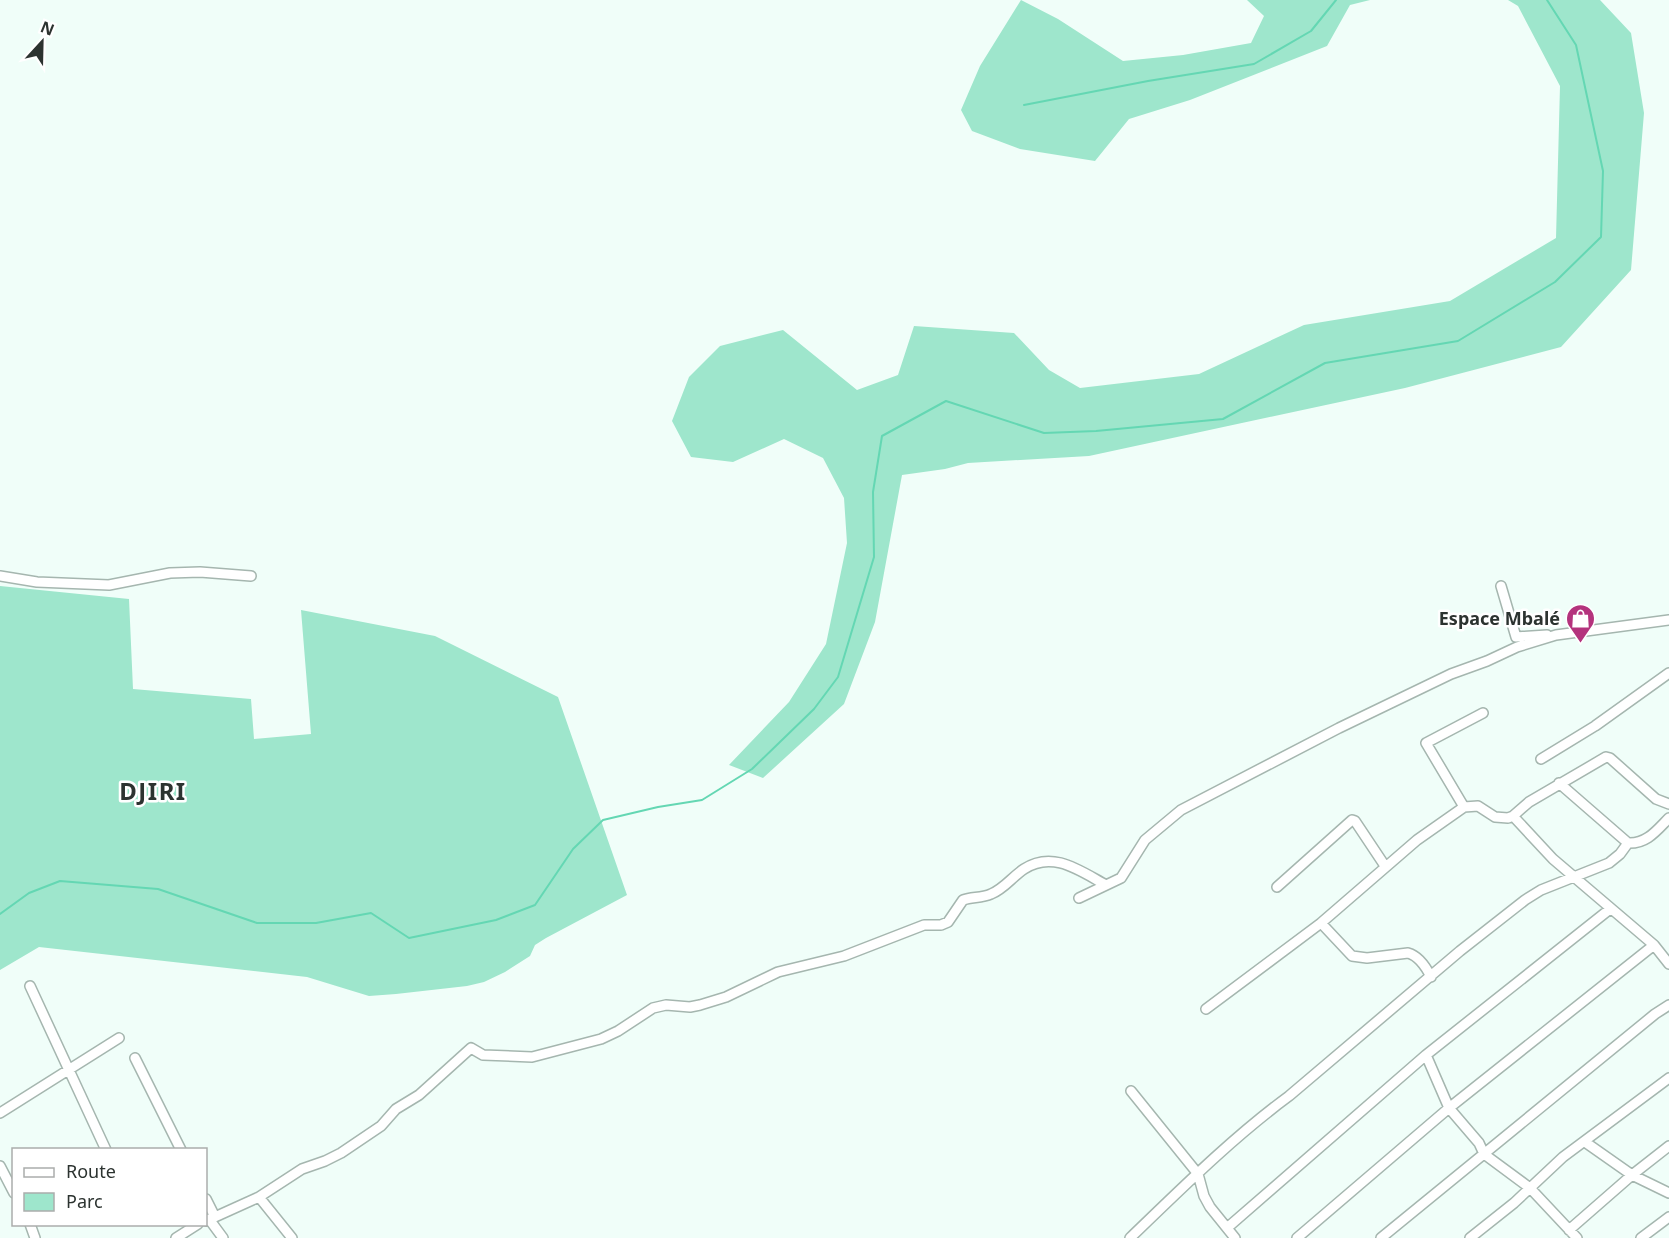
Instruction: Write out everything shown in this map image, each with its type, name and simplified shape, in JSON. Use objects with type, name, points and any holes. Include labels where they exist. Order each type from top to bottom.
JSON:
[{"type":"street","points":[[0,576],[37,582],[109,585],[170,573],[200,572],[251,576]]},
{"type":"street","points":[[1501,586],[1516,637],[1556,635],[1669,620]]},
{"type":"street","points":[[1079,898],[1121,878],[1145,840],[1189,806],[1339,728],[1451,674],[1517,647],[1556,635]]},
{"type":"street","points":[[1541,759],[1595,726],[1669,673]]},
{"type":"street","points":[[1464,807],[1426,743],[1483,713]]},
{"type":"street","points":[[1206,1010],[1321,922],[1417,840],[1464,807],[1478,806],[1495,817],[1508,818],[1559,783],[1608,757],[1656,799],[1669,804]]},
{"type":"street","points":[[1559,783],[1628,843],[1635,844],[1648,839],[1669,818]]},
{"type":"street","points":[[1513,816],[1553,859],[1654,945],[1669,964]]},
{"type":"street","points":[[1277,887],[1352,820],[1355,821],[1385,866]]},
{"type":"street","points":[[1130,1238],[1267,1113],[1460,951],[1525,900],[1541,890],[1613,861],[1628,843]]},
{"type":"street","points":[[210,1219],[259,1197],[302,1169],[341,1153],[381,1126],[396,1109],[419,1095],[471,1048],[483,1055],[532,1057],[601,1039],[618,1031],[653,1008],[666,1005],[690,1007],[700,1005],[726,997],[778,972],[844,956],[924,925],[941,925],[948,922],[963,900],[989,895],[1002,888],[1024,870],[1046,861],[1065,864],[1106,885]]},
{"type":"street","points":[[1227,1228],[1426,1055],[1610,909]]},
{"type":"street","points":[[1321,922],[1352,956],[1367,958],[1413,954],[1424,965],[1431,977]]},
{"type":"street","points":[[1297,1238],[1449,1108],[1654,945]]},
{"type":"street","points":[[30,986],[106,1148]]},
{"type":"street","points":[[1381,1238],[1655,1014],[1669,1005]]},
{"type":"street","points":[[0,1113],[119,1038]]},
{"type":"street","points":[[1426,1055],[1449,1108],[1479,1143],[1484,1154],[1530,1188],[1577,1238]]},
{"type":"street","points":[[135,1058],[180,1148]]},
{"type":"street","points":[[1470,1238],[1514,1203],[1563,1157],[1669,1078]]},
{"type":"street","points":[[1131,1091],[1198,1174],[1210,1207],[1234,1238]]},
{"type":"street","points":[[1585,1142],[1632,1174],[1669,1194]]},
{"type":"street","points":[[1569,1230],[1632,1174],[1669,1146]]},
{"type":"street","points":[[0,1166],[12,1189]]},
{"type":"street","points":[[259,1197],[292,1238]]},
{"type":"street","points":[[207,1204],[210,1219],[223,1238]]},
{"type":"street","points":[[1641,1238],[1669,1217]]},
{"type":"street","points":[[176,1238],[195,1226]]},
{"type":"green space","points":[[1021,0],[1058,19],[1123,61],[1183,55],[1251,43],[1264,16],[1247,0],[1370,0],[1350,5],[1327,46],[1190,100],[1129,119],[1095,161],[1020,149],[972,131],[961,110],[980,66]]},
{"type":"green space","points":[[1508,0],[1600,0],[1631,33],[1644,113],[1631,270],[1561,347],[1405,388],[1089,456],[968,463],[902,475],[875,622],[844,704],[763,778],[729,765],[789,702],[826,644],[847,543],[844,498],[823,458],[784,439],[733,462],[691,457],[672,421],[689,377],[720,346],[783,330],[857,390],[898,375],[914,326],[1014,333],[1049,370],[1080,388],[1199,374],[1304,325],[1450,301],[1556,238],[1560,86],[1518,6]]},
{"type":"green space","points":[[0,586],[129,599],[133,689],[251,699],[254,739],[311,734],[301,610],[435,636],[558,697],[627,895],[546,938],[535,945],[530,956],[505,972],[484,982],[467,986],[369,996],[307,977],[39,947],[0,970]]},
{"type":"waterway","points":[[1024,105],[1148,81],[1254,64],[1311,31],[1336,0]]},
{"type":"waterway","points":[[0,914],[29,893],[60,881],[158,889],[257,923],[316,923],[371,913],[409,938],[496,920],[535,905],[573,849],[603,820],[658,807],[702,800],[752,769],[814,709],[838,677],[874,557],[873,492],[882,436],[946,401],[1044,433],[1096,431],[1223,419],[1325,363],[1458,341],[1555,282],[1601,237],[1603,171],[1576,45],[1547,0]]},
{"type":"place","name":"Espace Mbalé","points":[[1581,644]]},
{"type":"district","name":"DJIRI","points":[[153,790]]}]
